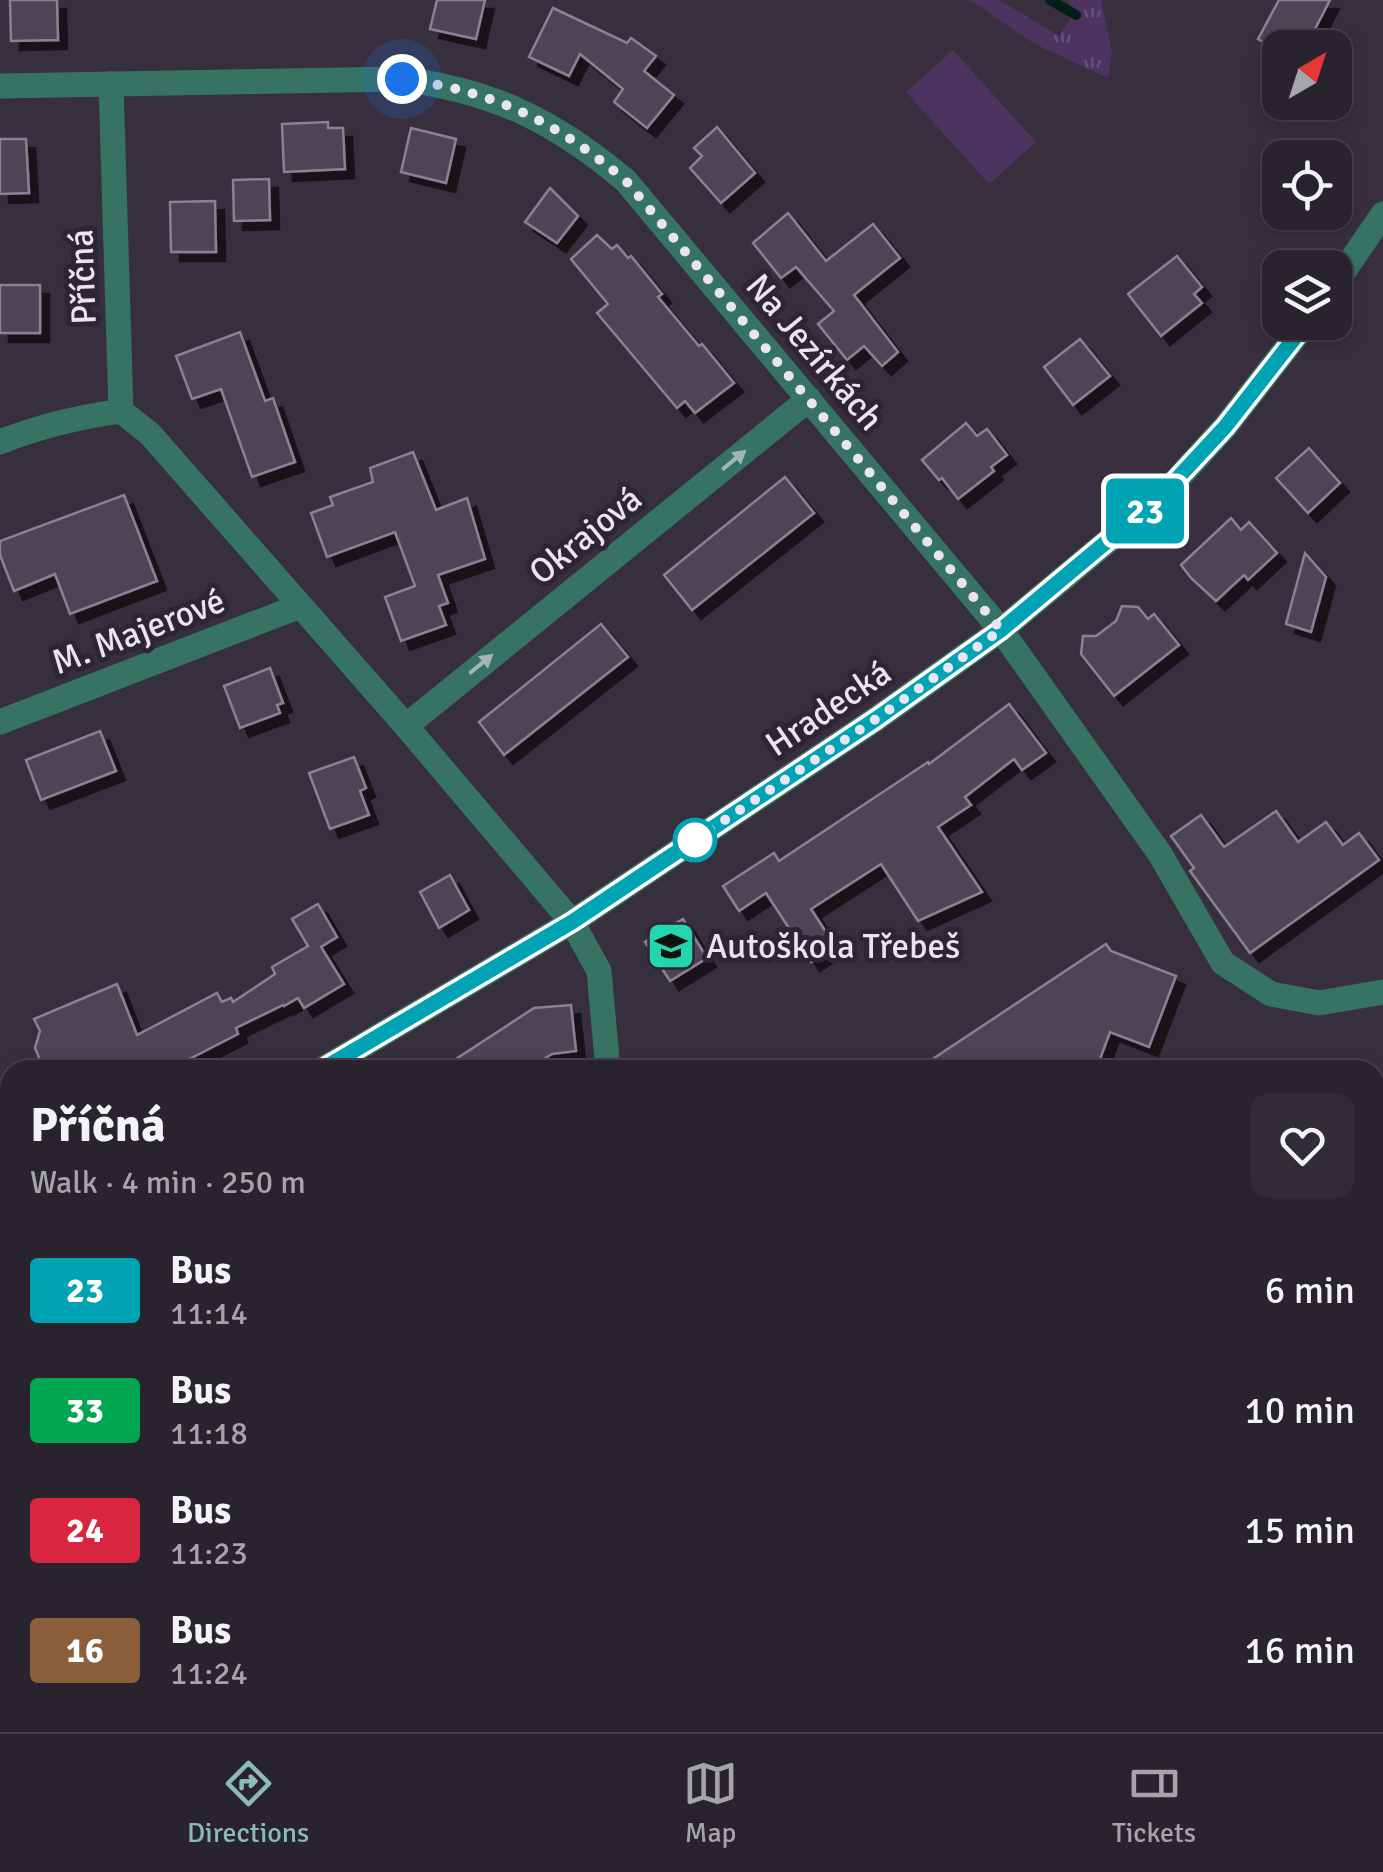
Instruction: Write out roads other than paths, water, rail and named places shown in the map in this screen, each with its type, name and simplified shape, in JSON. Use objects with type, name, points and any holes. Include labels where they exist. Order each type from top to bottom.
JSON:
[{"type":"street","name":"Na Jezírkách","points":[[0,86],[402,79],[475,93],[510,106],[587,148],[626,181],[1001,630],[1160,854],[1222,963],[1270,994],[1318,1003],[1383,992]]},
{"type":"street","name":"Příčná","points":[[111,84],[121,410]]},
{"type":"street","points":[[1352,263],[1380,229]]},
{"type":"street","name":"Hradecká","points":[[338,1060],[572,922],[876,719],[1001,630],[1160,497],[1225,427],[1293,340]]},
{"type":"street","name":"Okrajová","points":[[406,726],[810,399]]},
{"type":"street","points":[[0,442],[78,417],[121,410],[150,434],[572,922],[598,971],[607,1060]]},
{"type":"street","name":"M. Majerové","points":[[0,722],[300,606]]},
{"type":"waterway","points":[[1050,0],[1076,15]]},
{"type":"place","name":"Autoškola Třebeš","points":[[671,946]]}]
